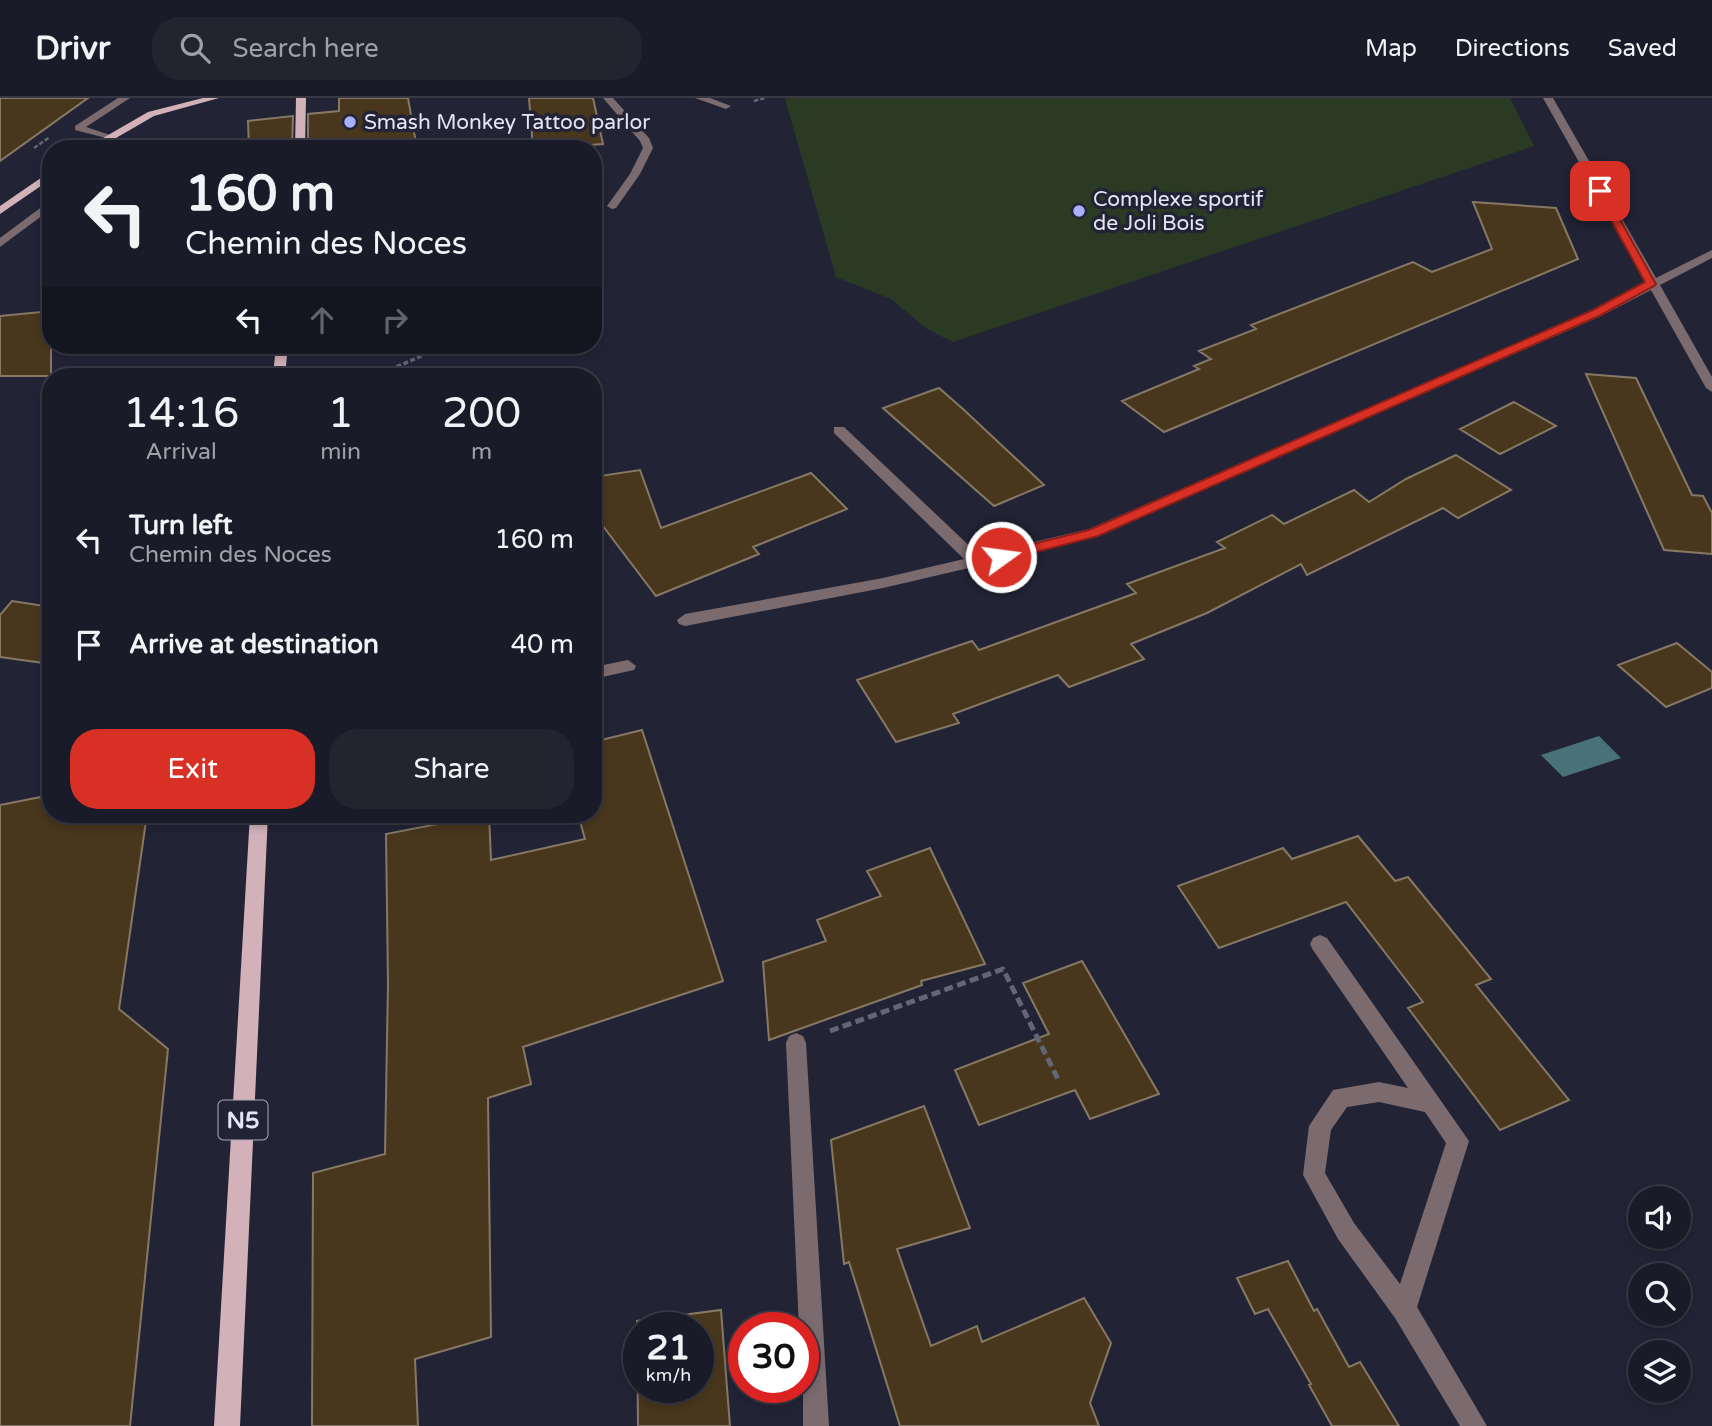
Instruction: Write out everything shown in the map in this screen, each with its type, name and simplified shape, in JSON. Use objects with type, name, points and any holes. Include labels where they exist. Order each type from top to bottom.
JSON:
[{"type":"main road","points":[[102,140],[151,114],[214,98]]},
{"type":"main road","points":[[300,140],[301,98]]},
{"type":"main road","points":[[0,211],[42,181]]},
{"type":"main road","name":"N5","points":[[227,1426],[259,823]]},
{"type":"street","points":[[106,137],[78,128],[125,98]]},
{"type":"street","points":[[608,98],[645,140],[648,148],[635,174],[612,206]]},
{"type":"street","points":[[700,98],[726,106]]},
{"type":"street","points":[[1548,98],[1712,388]]},
{"type":"street","points":[[0,244],[42,210]]},
{"type":"street","points":[[685,620],[978,562],[1093,533],[1597,313],[1712,253]]},
{"type":"street","points":[[839,430],[978,562]]},
{"type":"street","points":[[602,671],[628,666]]},
{"type":"street","points":[[1320,944],[1458,1141],[1404,1309]]},
{"type":"street","points":[[796,1043],[816,1426]]},
{"type":"street","points":[[1431,1103],[1379,1092],[1341,1097],[1320,1126],[1314,1175],[1346,1231],[1404,1309],[1474,1426]]},
{"type":"path","points":[[394,368],[426,354]]},
{"type":"path","points":[[796,1043],[1003,968],[1059,1081]]},
{"type":"shaded area","name":"Complexe sportif de Joli Bois","points":[[1510,98],[1534,146],[953,342],[927,329],[891,299],[836,277],[785,99]]},
{"type":"shaded area","points":[[1599,736],[1621,758],[1563,777],[1541,755]]},
{"type":"building","points":[[0,98],[88,98],[0,161]]},
{"type":"building","points":[[339,98],[408,98],[415,140],[308,140],[308,114],[339,111]]},
{"type":"building","points":[[529,98],[593,98],[603,144],[602,140],[532,140]]},
{"type":"building","points":[[293,116],[292,140],[249,140],[248,121]]},
{"type":"building","points":[[1473,202],[1556,208],[1578,259],[1164,432],[1122,401],[1199,369],[1194,366],[1211,359],[1199,351],[1256,329],[1251,325],[1413,262],[1432,272],[1492,249]]},
{"type":"building","points":[[42,312],[42,354],[51,354],[51,368],[42,368],[42,376],[0,376],[0,316]]},
{"type":"building","points":[[1586,374],[1636,378],[1692,495],[1703,496],[1712,513],[1712,554],[1664,550]]},
{"type":"building","points":[[939,388],[1044,485],[994,506],[883,408]]},
{"type":"building","points":[[1514,402],[1556,426],[1500,454],[1460,429]]},
{"type":"building","points":[[1456,455],[1511,490],[1458,518],[1443,508],[1307,575],[1301,564],[1207,613],[1131,644],[1144,659],[1069,687],[1058,675],[953,714],[959,723],[896,742],[857,680],[972,641],[979,650],[1136,593],[1127,584],[1225,548],[1217,542],[1272,515],[1284,524],[1354,490],[1369,502],[1406,479]]},
{"type":"building","points":[[640,470],[661,528],[811,473],[847,509],[753,547],[759,554],[656,596],[602,525],[602,476]]},
{"type":"building","points":[[12,601],[42,606],[42,663],[0,657],[0,615]]},
{"type":"building","points":[[1677,643],[1712,672],[1712,688],[1666,707],[1618,665]]},
{"type":"building","points":[[642,730],[723,981],[523,1047],[531,1084],[488,1098],[491,1337],[415,1359],[418,1426],[312,1426],[313,1173],[385,1154],[388,983],[386,834],[443,823],[489,823],[491,860],[585,839],[581,823],[602,823],[602,740]]},
{"type":"building","points":[[42,797],[42,823],[146,823],[119,1009],[168,1049],[130,1426],[0,1426],[0,805]]},
{"type":"building","points":[[1358,836],[1395,881],[1408,877],[1491,979],[1476,985],[1569,1100],[1500,1130],[1408,1008],[1423,1002],[1346,902],[1219,948],[1178,886],[1283,848],[1292,859]]},
{"type":"building","points":[[930,848],[985,964],[921,981],[922,985],[769,1040],[763,962],[826,941],[817,920],[881,896],[867,871]]},
{"type":"building","points":[[1082,961],[1159,1094],[1090,1119],[1075,1090],[979,1125],[955,1070],[1049,1034],[1023,983]]},
{"type":"building","points":[[924,1106],[970,1228],[897,1249],[931,1346],[977,1326],[982,1342],[1084,1298],[1111,1343],[1090,1403],[1099,1426],[900,1426],[849,1262],[844,1264],[831,1140]]},
{"type":"building","points":[[1288,1261],[1314,1311],[1317,1309],[1349,1367],[1360,1362],[1399,1426],[1332,1426],[1268,1309],[1255,1314],[1237,1278]]},
{"type":"building","points":[[721,1310],[730,1426],[638,1426],[638,1403],[714,1403],[714,1312],[706,1312]]},
{"type":"place","name":"Smash Monkey Tattoo parlor","points":[[350,122]]},
{"type":"place","name":"Complexe sportif de Joli Bois","points":[[1079,211]]},
{"type":"route","points":[[1001,557],[1093,533],[1597,313],[1651,284],[1600,191]]}]
